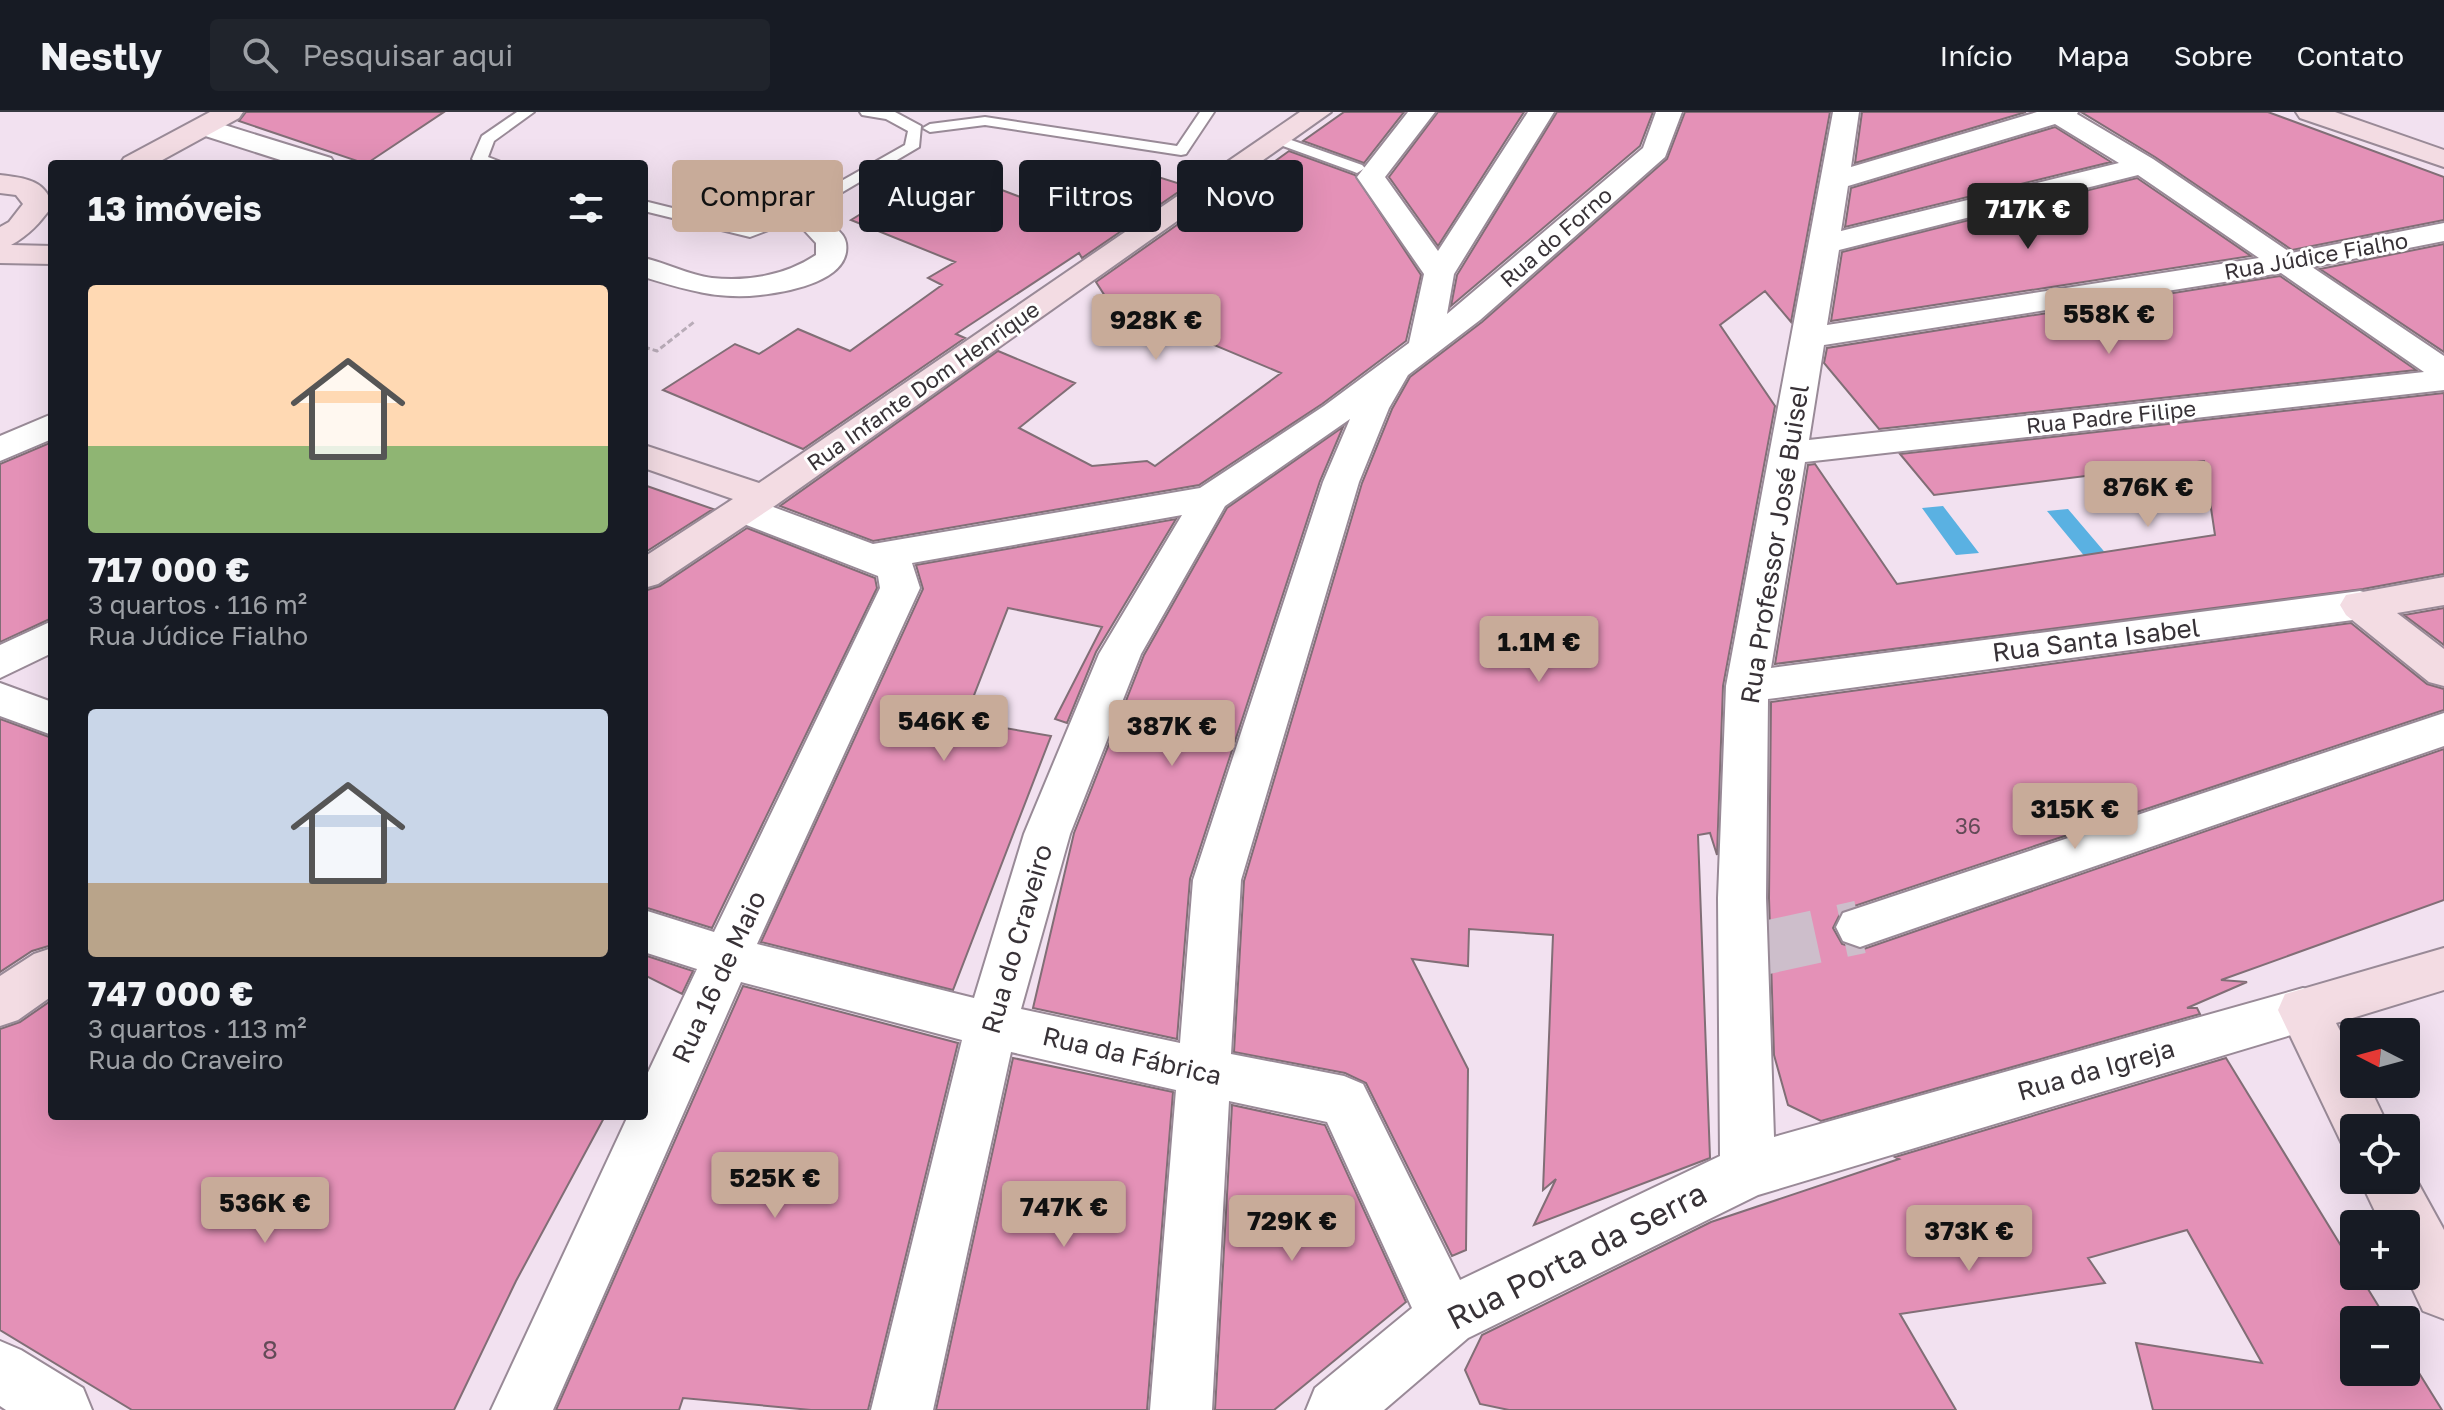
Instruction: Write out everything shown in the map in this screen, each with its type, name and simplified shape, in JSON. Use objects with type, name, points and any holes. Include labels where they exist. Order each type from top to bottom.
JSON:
[{"type":"main road","points":[[142,160],[230,112]]},
{"type":"main road","name":"Rua Infante Dom Henrique","points":[[648,572],[754,504],[1318,112]]},
{"type":"main road","points":[[2309,112],[2444,159]]},
{"type":"main road","points":[[2331,112],[2444,151]]},
{"type":"main road","points":[[3,184],[48,182]]},
{"type":"main road","points":[[3,184],[24,187],[35,195],[48,234]]},
{"type":"main road","points":[[0,239],[41,211]]},
{"type":"main road","points":[[0,254],[48,255]]},
{"type":"main road","points":[[648,458],[754,504]]},
{"type":"main road","name":"Rua Santa Isabel","points":[[2360,605],[2444,591]]},
{"type":"main road","points":[[2360,605],[2444,671]]},
{"type":"main road","name":"Rua da Igreja","points":[[2303,1010],[2444,969]]},
{"type":"main road","points":[[0,1004],[48,972]]},
{"type":"main road","points":[[2303,1010],[2355,1114]]},
{"type":"main road","points":[[2395,1194],[2444,1290]]},
{"type":"street","points":[[1422,112],[1364,173],[1439,274]]},
{"type":"street","points":[[1181,1410],[1217,880],[1341,482],[1372,408],[1409,358],[1439,274],[1541,112]]},
{"type":"street","name":"Rua do Forno","points":[[1211,498],[1469,313],[1655,151],[1669,112]]},
{"type":"street","name":"Rua Professor José Buisel","points":[[1748,1171],[1754,950],[1747,686],[1846,112]]},
{"type":"street","points":[[1834,181],[2060,113],[2143,165],[2286,263],[2442,380]]},
{"type":"street","points":[[205,127],[308,160]]},
{"type":"street","points":[[1822,245],[2143,165]]},
{"type":"street","points":[[648,268],[709,287],[759,286],[803,277],[831,259],[831,240],[821,232]]},
{"type":"street","name":"Rua Júdice Fialho","points":[[1809,338],[2286,263],[2444,232]]},
{"type":"street","name":"Rua Padre Filipe","points":[[1788,453],[2442,380]]},
{"type":"street","points":[[0,450],[48,427]]},
{"type":"street","points":[[754,504],[871,557],[1211,498]]},
{"type":"street","name":"Rua do Craveiro","points":[[902,1410],[991,1025],[1047,834],[1120,654],[1211,498]]},
{"type":"street","name":"Rua 16 de Maio","points":[[522,1410],[726,959],[900,588],[896,569],[871,557]]},
{"type":"street","name":"Rua Santa Isabel","points":[[1747,686],[2360,605]]},
{"type":"street","points":[[0,663],[48,637]]},
{"type":"street","points":[[0,699],[48,717]]},
{"type":"street","points":[[1860,927],[2444,729]]},
{"type":"street","name":"Rua da Fábrica","points":[[648,932],[726,959],[991,1025],[1344,1101],[1447,1317]]},
{"type":"street","name":"Rua da Igreja","points":[[1748,1171],[2303,1010]]},
{"type":"street","name":"Rua Porta da Serra","points":[[1337,1410],[1447,1317],[1748,1171]]},
{"type":"street","points":[[0,1371],[61,1410]]},
{"type":"lane","points":[[484,160],[480,159],[487,139],[527,112]]},
{"type":"lane","points":[[843,186],[912,147],[916,129],[890,115],[867,112]]},
{"type":"lane","points":[[930,128],[985,121],[1181,151],[1207,112]]},
{"type":"lane","points":[[1277,139],[1364,173]]},
{"type":"lane","points":[[648,207],[672,213]]},
{"type":"water","points":[[1943,506],[1979,553],[1956,555],[1922,508]]},
{"type":"water","points":[[2068,509],[2108,556],[2086,558],[2047,511]]},
{"type":"building","points":[[246,112],[444,112],[372,160],[354,160],[239,121]]},
{"type":"building","points":[[1344,112],[1404,112],[1364,163],[1303,141]]},
{"type":"building","points":[[1438,112],[1524,112],[1438,246],[1389,177]]},
{"type":"building","points":[[1557,112],[1653,112],[1640,146],[1451,306],[1457,275]]},
{"type":"building","points":[[1685,112],[1830,112],[1791,322],[1765,291],[1720,325],[1775,406],[1723,686],[1717,855],[1710,833],[1698,835],[1710,1158],[1534,1225],[1556,1179],[1543,1190],[1553,935],[1469,929],[1468,966],[1412,959],[1468,1069],[1466,1250],[1452,1256],[1366,1083],[1345,1073],[1234,1052],[1244,881],[1362,483],[1392,409],[1410,377],[1482,322],[1667,159]]},
{"type":"building","points":[[1862,112],[2026,112],[1855,163]]},
{"type":"building","points":[[2081,112],[2268,112],[2444,177],[2444,220],[2292,250],[2155,157]]},
{"type":"building","points":[[2055,127],[2111,162],[1845,227],[1851,188]]},
{"type":"building","points":[[1289,151],[1355,175],[1421,275],[1406,341],[1322,404],[1199,485],[873,541],[780,506],[998,351],[1075,383],[1019,428],[1092,466],[1147,461],[1155,466],[1281,373],[1119,305],[1105,296],[1096,282],[1177,225],[1177,232],[1303,232],[1303,160],[1277,160]]},
{"type":"building","points":[[1161,178],[1177,183],[1177,193],[1161,204]]},
{"type":"building","points":[[2137,178],[2251,256],[1831,321],[1842,252]]},
{"type":"building","points":[[1003,190],[1019,196],[1019,232],[1120,232],[1082,258],[1079,253],[956,334],[965,338],[803,449],[663,390],[735,344],[759,354],[798,329],[850,351],[942,285],[928,278],[955,262],[881,232],[1003,232]]},
{"type":"building","points":[[2444,244],[2444,352],[2320,269]]},
{"type":"building","points":[[2280,276],[2416,370],[1879,429],[1824,363],[1827,348]]},
{"type":"building","points":[[2444,393],[2444,574],[2363,589],[1775,664],[1808,465],[1815,464],[1897,584],[2215,535],[2204,461],[1934,495],[1900,454]]},
{"type":"building","points":[[1343,427],[1320,481],[1190,879],[1177,1039],[1033,1008],[1074,833],[1144,655],[1227,508]]},
{"type":"building","points":[[48,444],[48,620],[0,642],[0,464]]},
{"type":"building","points":[[648,486],[713,509],[648,550]]},
{"type":"building","points":[[1176,519],[1096,652],[1067,723],[1055,719],[1102,627],[1008,608],[964,721],[1051,736],[953,990],[761,942],[923,589],[916,565]]},
{"type":"building","points":[[747,528],[875,578],[877,588],[712,928],[648,908],[648,590],[660,586]]},
{"type":"building","points":[[2444,608],[2444,645],[2404,615]]},
{"type":"building","points":[[2351,623],[2427,684],[2444,689],[2444,710],[1842,910],[1833,928],[1842,944],[1861,950],[2444,749],[2444,900],[2221,980],[2247,982],[2187,1008],[2197,1008],[2200,1014],[1821,1121],[1788,1105],[1774,1055],[1769,898],[1771,702]]},
{"type":"building","points":[[0,719],[48,737],[48,946],[32,951],[0,972]]},
{"type":"building","points":[[648,956],[693,971],[682,994],[648,977]]},
{"type":"building","points":[[743,986],[958,1043],[868,1410],[811,1410],[683,1398],[679,1410],[556,1410]]},
{"type":"building","points":[[48,1003],[48,1120],[603,1120],[516,1281],[454,1410],[132,1410],[0,1330],[0,1029],[20,1022]]},
{"type":"building","points":[[1013,1058],[1173,1092],[1147,1410],[936,1410]]},
{"type":"building","points":[[2226,1058],[2340,1244],[2340,1290],[2369,1290],[2378,1306],[2340,1306],[2340,1386],[2420,1386],[2420,1375],[2442,1410],[2153,1410],[2136,1343],[2262,1363],[2187,1230],[2088,1258],[2105,1283],[1900,1314],[1956,1410],[1509,1410],[1480,1404],[1465,1370],[1482,1335],[1711,1222],[1899,1159],[1895,1157]]},
{"type":"building","points":[[1232,1105],[1325,1125],[1406,1302],[1274,1410],[1215,1410]]},
{"type":"tunnel","points":[[1764,948],[1860,927]]}]
